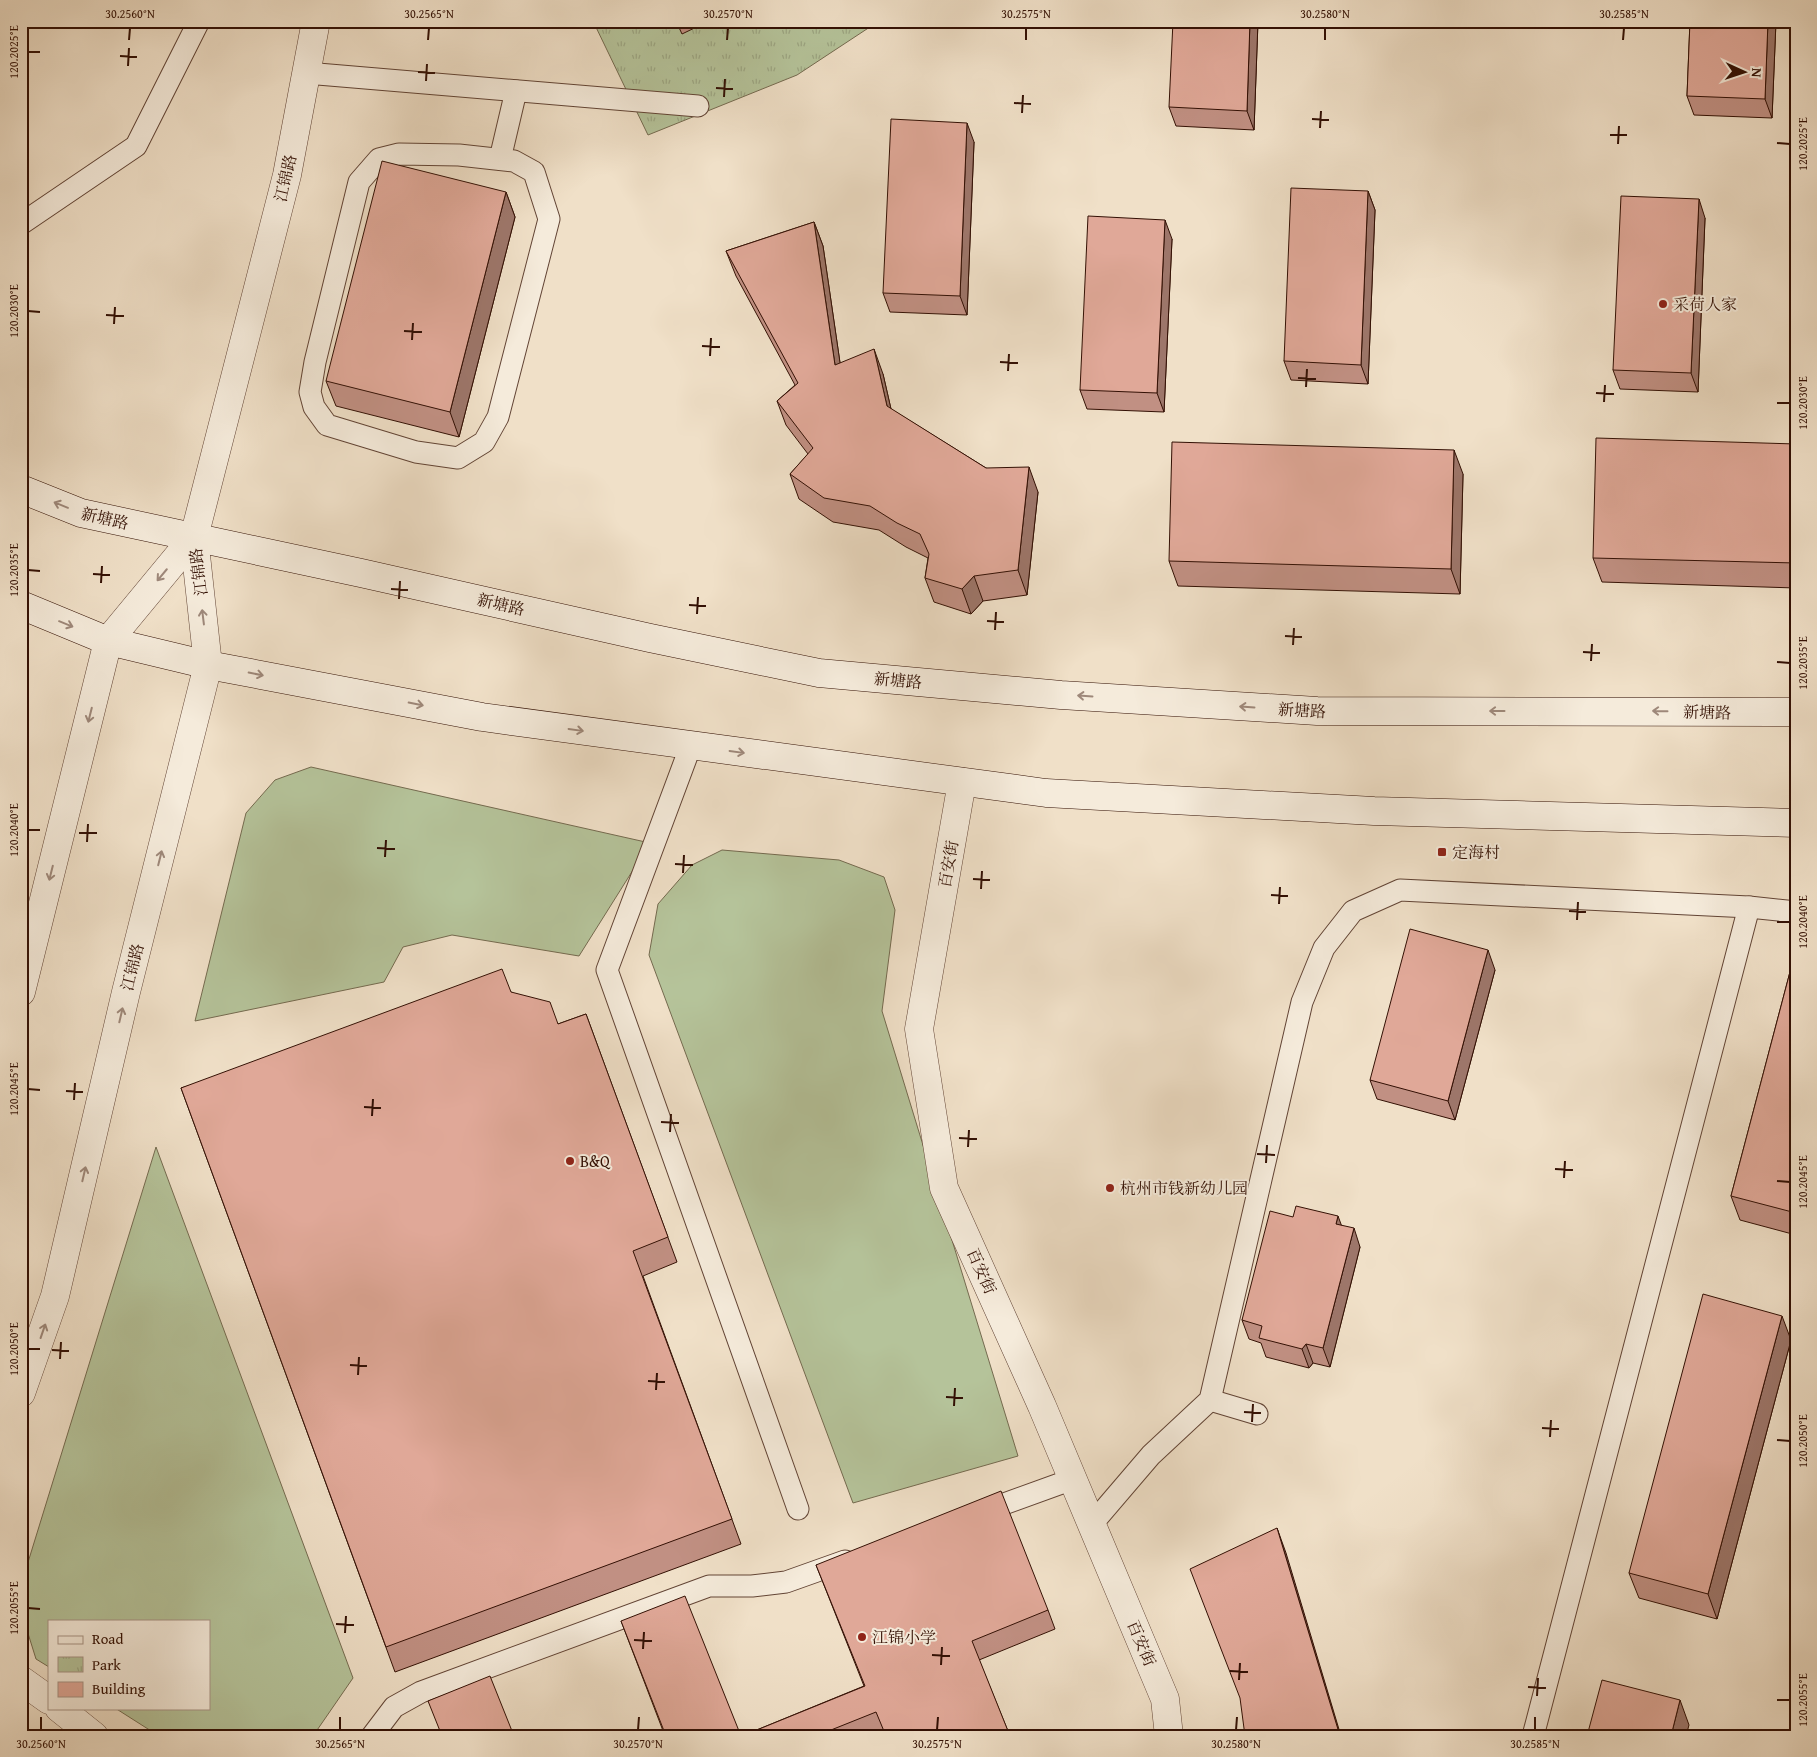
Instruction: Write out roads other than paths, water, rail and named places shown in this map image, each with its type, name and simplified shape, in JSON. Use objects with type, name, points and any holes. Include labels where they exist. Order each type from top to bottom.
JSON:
[{"type":"main road","name":"江锦路","points":[[21,1393],[55,1296],[126,992],[208,666],[194,537],[287,175],[316,21]]},
{"type":"main road","name":"新塘路","points":[[21,489],[81,513],[650,638],[819,673],[1061,695],[1317,711],[1796,712]]},
{"type":"main road","name":"江锦路","points":[[21,992],[108,640],[194,537]]},
{"type":"main road","points":[[21,605],[108,640],[208,666],[482,717],[1046,794],[1374,811],[1796,823]]},
{"type":"main road","name":"百安街","points":[[962,782],[919,1028],[944,1188],[1073,1479],[1165,1699],[1169,1736]]},
{"type":"main road","points":[[21,1680],[48,1699]]},
{"type":"main road","points":[[62,1710],[94,1736]]},
{"type":"lane","points":[[21,224],[136,146],[199,21]]},
{"type":"lane","points":[[306,73],[698,106]]},
{"type":"lane","points":[[500,159],[516,91]]},
{"type":"lane","points":[[400,154],[459,155],[500,159],[514,161],[534,172],[549,219],[498,417],[484,442],[458,458],[416,452],[327,425],[314,407],[310,392],[315,362],[359,182],[379,159],[400,154]]},
{"type":"lane","points":[[691,745],[606,970],[798,1509]]},
{"type":"lane","points":[[1092,1524],[1151,1455],[1210,1400],[1302,1002],[1324,948],[1353,911],[1400,890],[1749,907],[1796,912]]},
{"type":"lane","points":[[1533,1736],[1749,907]]},
{"type":"lane","points":[[1210,1400],[1257,1414]]},
{"type":"lane","points":[[962,1519],[1073,1479]]},
{"type":"lane","points":[[372,1736],[394,1707],[421,1692],[681,1596],[709,1586],[752,1586],[786,1582],[860,1556]]},
{"type":"place","name":"采荷人家","points":[[1663,304]]},
{"type":"place","name":"定海村","points":[[1442,852]]},
{"type":"place","name":"B&Q","points":[[570,1161]]},
{"type":"place","name":"杭州市钱新幼儿园","points":[[1110,1188]]},
{"type":"place","name":"江锦小学","points":[[862,1637]]}]
